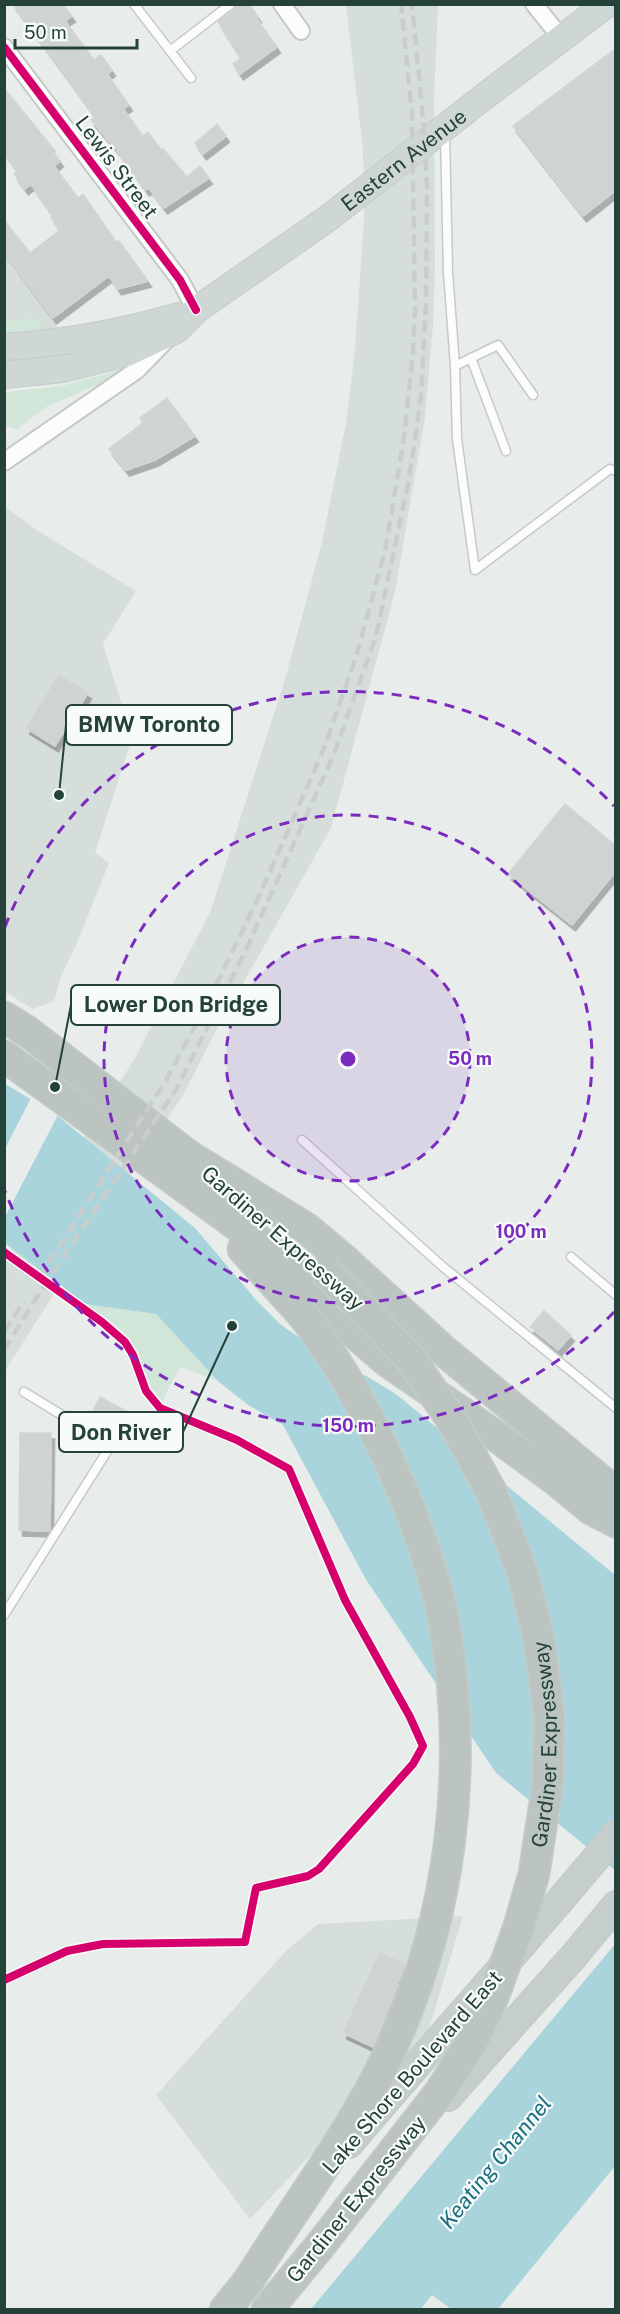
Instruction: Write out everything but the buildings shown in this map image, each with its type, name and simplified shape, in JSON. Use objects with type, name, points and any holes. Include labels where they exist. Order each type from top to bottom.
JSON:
[{"type":"highway","points":[[4,1017],[28,1032],[189,1156],[306,1228],[442,1350],[615,1493]]},
{"type":"highway","points":[[4,1056],[270,1249],[300,1276],[343,1323],[388,1362],[496,1436],[591,1509],[615,1522]]},
{"type":"highway","name":"Gardiner Expressway","points":[[189,1156],[324,1270],[411,1359],[451,1419],[491,1491],[522,1571],[538,1641],[549,1715],[548,1782],[534,1874],[493,1998],[475,2036],[440,2092],[346,2213],[266,2310]]},
{"type":"highway","points":[[165,1173],[233,1239],[301,1313],[323,1340],[357,1396],[415,1521],[444,1622],[455,1718],[456,1762],[448,1848],[439,1908],[404,2018],[370,2091],[327,2164],[249,2280],[225,2310]]},
{"type":"highway","name":"Lake Shore Boulevard East","points":[[208,2310],[476,1996],[539,1928],[615,1834]]},
{"type":"highway","name":"Lake Shore Boulevard East","points":[[266,2310],[460,2083],[573,1957],[615,1905]]},
{"type":"main road","name":"Eastern Avenue","points":[[4,375],[63,369],[127,353],[176,330],[196,310],[327,219],[607,4]]},
{"type":"main road","name":"Eastern Avenue","points":[[4,347],[72,341],[120,331],[196,310]]},
{"type":"street","points":[[282,4],[301,31]]},
{"type":"street","points":[[534,4],[562,39]]},
{"type":"street","name":"Lewis Street","points":[[4,47],[184,287],[196,310]]},
{"type":"street","points":[[4,462],[139,368],[176,330]]},
{"type":"lane","points":[[134,4],[191,78]]},
{"type":"lane","points":[[170,51],[231,4]]},
{"type":"lane","points":[[445,127],[448,272],[455,366],[457,439],[475,570],[610,469],[615,471]]},
{"type":"lane","points":[[455,366],[498,345],[533,395]]},
{"type":"lane","points":[[471,358],[506,451]]},
{"type":"lane","points":[[302,1140],[442,1266],[615,1408]]},
{"type":"lane","points":[[571,1257],[615,1295]]},
{"type":"lane","points":[[4,1615],[111,1445],[24,1392]]},
{"type":"shaded area","points":[[346,5],[438,5],[434,99],[433,324],[425,418],[395,592],[331,828],[216,1031],[183,1095],[52,1293],[54,1294],[5,1371],[5,1258],[134,1060],[211,910],[286,676],[322,542],[346,423],[355,350],[364,219],[363,150]]},
{"type":"shaded area","points":[[4,254],[11,263],[59,329],[5,334]]},
{"type":"shaded area","points":[[4,506],[38,531],[136,591],[103,644],[132,738],[95,853],[109,863],[62,974],[54,1001],[33,1009],[5,992]]},
{"type":"shaded area","points":[[463,1916],[428,2032],[250,2219],[156,2095],[285,1952],[318,1924]]},
{"type":"green space","points":[[37,319],[44,331],[5,334],[4,320]]},
{"type":"green space","points":[[120,370],[121,372],[102,383],[48,406],[17,429],[5,426],[5,392],[62,386]]},
{"type":"green space","points":[[85,1304],[156,1314],[218,1381],[180,1367],[163,1401],[157,1396],[149,1382],[128,1337]]},
{"type":"water","points":[[4,1083],[59,1117],[195,1228],[257,1301],[280,1324],[334,1362],[366,1376],[396,1394],[615,1575],[615,1870],[496,1773],[365,1578],[283,1425],[248,1405],[218,1381],[156,1314],[85,1304],[5,1243]]},
{"type":"water","name":"Keating Channel","points":[[615,1944],[615,2166],[498,2309],[451,2309],[432,2295],[421,2309],[311,2309]]},
{"type":"pier","points":[[32,1096],[59,1113],[5,1217],[5,1149]]},
{"type":"railway","points":[[39,1278],[165,1082],[209,1000],[260,894],[323,751],[356,657],[385,551],[404,438],[413,351],[415,308],[412,114],[401,4]]},
{"type":"railway","points":[[4,1350],[42,1289],[177,1088],[246,950],[334,754],[376,636],[407,489],[421,396],[426,306],[427,184],[412,4]]},
{"type":"railway","points":[[4,1332],[24,1301]]},
{"type":"cycle path","points":[[4,47],[180,280],[196,310]]},
{"type":"cycle path","points":[[4,1252],[102,1322],[125,1342],[133,1355],[146,1391],[160,1408],[237,1440],[289,1469],[345,1600],[410,1717],[423,1746],[413,1764],[319,1869],[308,1876],[256,1888],[245,1942],[103,1944],[67,1951],[4,1980]]},
{"type":"place","name":"BMW Toronto","points":[[59,795]]},
{"type":"place","name":"Lower Don Bridge","points":[[55,1087]]},
{"type":"place","name":"Don River","points":[[232,1326]]}]
